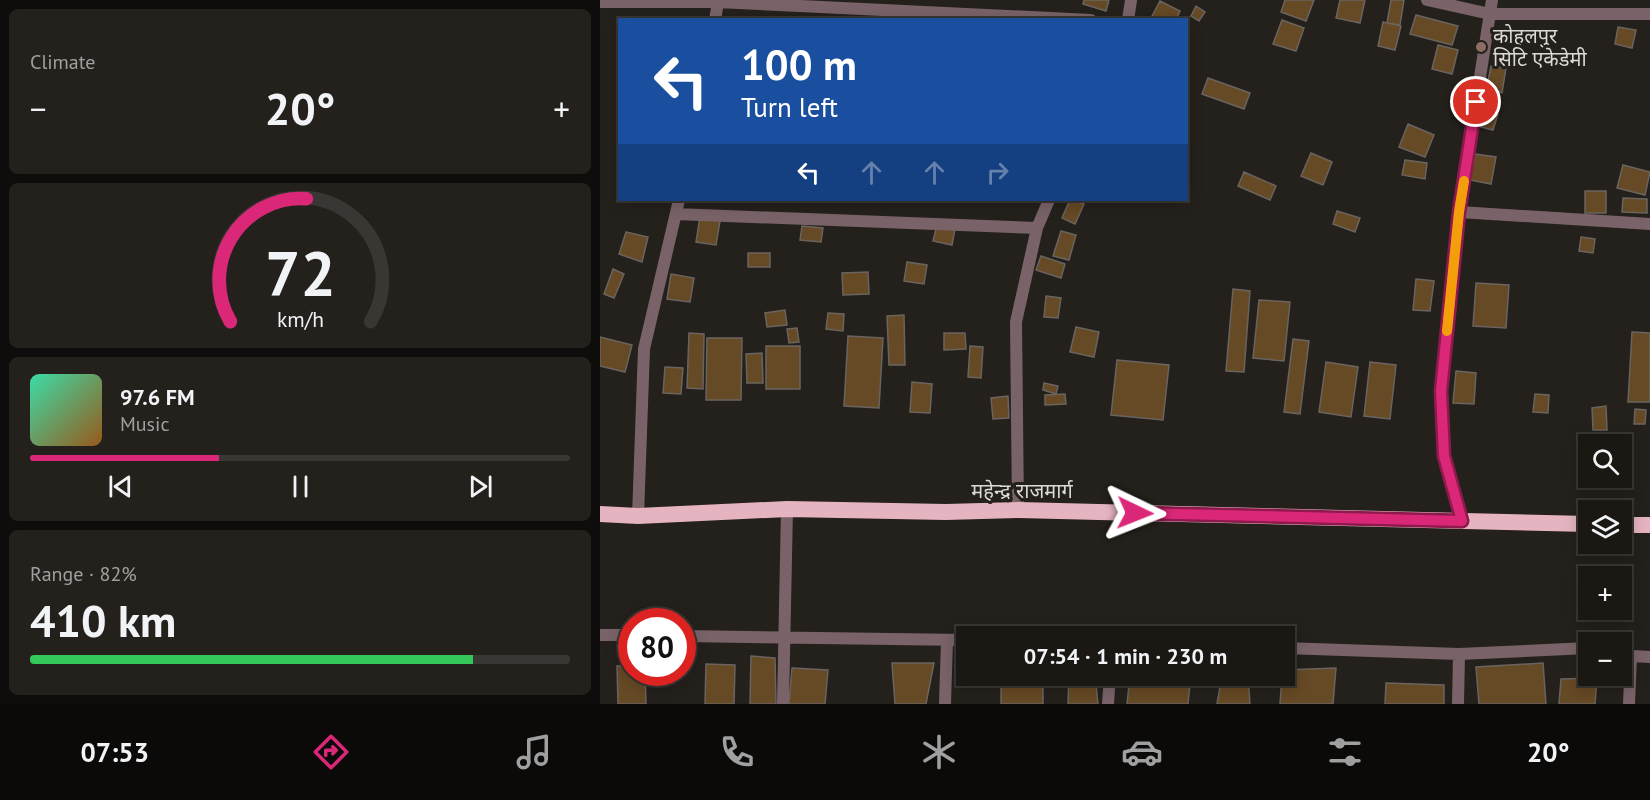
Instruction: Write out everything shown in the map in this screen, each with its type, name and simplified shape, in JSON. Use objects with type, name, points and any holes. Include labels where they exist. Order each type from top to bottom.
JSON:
[{"type":"highway","name":"महेन्द्र राजमार्ग","points":[[600,514],[638,516],[787,508],[946,513],[1018,510],[1578,524]]},
{"type":"highway","points":[[1632,525],[1650,525]]},
{"type":"street","points":[[1128,18],[1131,0]]},
{"type":"street","points":[[1428,0],[1490,14],[1650,14]]},
{"type":"street","points":[[1462,521],[1444,456],[1441,391],[1459,212],[1492,0]]},
{"type":"street","points":[[600,2],[718,2],[1050,18]]},
{"type":"street","points":[[715,18],[718,2]]},
{"type":"street","points":[[638,516],[644,349],[679,201]]},
{"type":"street","points":[[1018,510],[1016,322],[1037,228],[1049,201]]},
{"type":"street","points":[[1459,212],[1650,224]]},
{"type":"street","points":[[676,214],[1037,228]]},
{"type":"street","points":[[783,704],[787,508]]},
{"type":"street","points":[[600,635],[618,635]]},
{"type":"street","points":[[696,636],[956,640]]},
{"type":"street","points":[[945,704],[947,640]]},
{"type":"street","points":[[1295,648],[1459,654],[1578,648]]},
{"type":"street","points":[[1458,704],[1459,654]]},
{"type":"street","points":[[1632,656],[1650,657]]},
{"type":"street","points":[[1108,704],[1109,686]]},
{"type":"street","points":[[1628,686],[1629,704]]},
{"type":"building","points":[[1084,0],[1109,0],[1106,11],[1083,4]]},
{"type":"building","points":[[1285,0],[1314,0],[1306,21],[1281,12]]},
{"type":"building","points":[[1340,0],[1365,0],[1360,23],[1336,18]]},
{"type":"building","points":[[1391,0],[1404,0],[1400,25],[1387,23]]},
{"type":"building","points":[[1160,1],[1180,11],[1177,18],[1151,18]]},
{"type":"building","points":[[1196,6],[1205,12],[1199,21],[1191,16]]},
{"type":"building","points":[[1416,15],[1458,26],[1452,45],[1410,34]]},
{"type":"building","points":[[1282,20],[1304,28],[1296,51],[1273,44]]},
{"type":"building","points":[[1383,22],[1401,26],[1395,50],[1378,46]]},
{"type":"building","points":[[1618,27],[1636,30],[1632,48],[1615,44]]},
{"type":"building","points":[[1438,45],[1458,50],[1452,74],[1432,69]]},
{"type":"building","points":[[1491,66],[1506,68],[1502,93],[1487,86]]},
{"type":"building","points":[[1208,78],[1250,93],[1244,109],[1202,94]]},
{"type":"building","points":[[1486,110],[1498,114],[1493,130],[1481,127]]},
{"type":"building","points":[[1408,124],[1434,135],[1425,157],[1399,147]]},
{"type":"building","points":[[1311,153],[1332,162],[1323,185],[1301,176]]},
{"type":"building","points":[[1475,154],[1496,157],[1491,184],[1470,180]]},
{"type":"building","points":[[1405,160],[1427,163],[1425,179],[1402,175]]},
{"type":"building","points":[[1623,165],[1650,172],[1645,195],[1617,188]]},
{"type":"building","points":[[1244,172],[1276,186],[1270,200],[1238,186]]},
{"type":"building","points":[[1585,191],[1606,191],[1606,213],[1585,213]]},
{"type":"building","points":[[1623,198],[1647,199],[1647,213],[1622,212]]},
{"type":"building","points":[[1070,201],[1084,204],[1075,224],[1062,218]]},
{"type":"building","points":[[1337,211],[1360,218],[1355,232],[1333,224]]},
{"type":"building","points":[[700,217],[720,221],[716,245],[696,242]]},
{"type":"building","points":[[937,225],[955,229],[952,245],[933,241]]},
{"type":"building","points":[[802,226],[823,228],[821,242],[800,240]]},
{"type":"building","points":[[1061,231],[1076,235],[1069,260],[1053,256]]},
{"type":"building","points":[[626,232],[648,237],[642,262],[619,254]]},
{"type":"building","points":[[1581,237],[1595,239],[1593,253],[1579,251]]},
{"type":"building","points":[[748,253],[770,253],[770,267],[748,267]]},
{"type":"building","points":[[1041,256],[1065,264],[1061,278],[1036,270]]},
{"type":"building","points":[[907,262],[927,265],[924,284],[904,281]]},
{"type":"building","points":[[613,269],[624,274],[614,298],[604,294]]},
{"type":"building","points":[[868,272],[869,294],[843,295],[842,273]]},
{"type":"building","points":[[671,274],[694,278],[690,302],[667,299]]},
{"type":"building","points":[[1416,279],[1434,281],[1430,311],[1413,310]]},
{"type":"building","points":[[1476,283],[1509,285],[1506,328],[1473,326]]},
{"type":"building","points":[[1233,289],[1250,291],[1244,372],[1226,371]]},
{"type":"building","points":[[1046,296],[1061,298],[1058,318],[1044,317]]},
{"type":"building","points":[[1259,300],[1290,302],[1284,361],[1253,358]]},
{"type":"building","points":[[785,310],[787,325],[767,327],[765,313]]},
{"type":"building","points":[[828,313],[844,314],[843,331],[826,329]]},
{"type":"building","points":[[904,315],[905,365],[889,365],[887,316]]},
{"type":"building","points":[[1076,327],[1099,332],[1094,357],[1070,352]]},
{"type":"building","points":[[797,328],[799,342],[789,343],[787,329]]},
{"type":"building","points":[[1632,332],[1650,333],[1650,402],[1628,402]]},
{"type":"building","points":[[689,333],[704,334],[703,389],[687,388]]},
{"type":"building","points":[[944,333],[965,333],[966,349],[944,350]]},
{"type":"building","points":[[848,336],[883,338],[879,408],[844,406]]},
{"type":"building","points":[[600,337],[632,345],[625,372],[600,366]]},
{"type":"building","points":[[707,338],[742,338],[741,400],[706,400]]},
{"type":"building","points":[[1293,339],[1309,341],[1300,414],[1284,412]]},
{"type":"building","points":[[766,346],[800,346],[800,389],[766,389]]},
{"type":"building","points":[[970,346],[983,347],[981,378],[968,377]]},
{"type":"building","points":[[762,353],[763,383],[747,383],[746,354]]},
{"type":"building","points":[[1117,360],[1169,365],[1163,420],[1111,415]]},
{"type":"building","points":[[1326,362],[1358,367],[1351,417],[1319,412]]},
{"type":"building","points":[[1370,362],[1396,365],[1390,419],[1364,416]]},
{"type":"building","points":[[665,367],[683,368],[681,394],[663,393]]},
{"type":"building","points":[[1456,371],[1476,373],[1474,404],[1453,403]]},
{"type":"building","points":[[912,382],[932,384],[930,413],[910,412]]},
{"type":"building","points":[[1044,383],[1058,386],[1056,394],[1043,390]]},
{"type":"building","points":[[1065,394],[1066,404],[1045,405],[1045,395]]},
{"type":"building","points":[[1535,394],[1549,395],[1548,413],[1533,412]]},
{"type":"building","points":[[1008,396],[1009,418],[993,419],[991,398]]},
{"type":"building","points":[[1606,406],[1607,430],[1593,430],[1592,408]]},
{"type":"building","points":[[1635,409],[1646,410],[1645,424],[1634,424]]},
{"type":"building","points":[[751,656],[775,658],[776,704],[750,704]]},
{"type":"building","points":[[892,663],[934,663],[926,704],[895,704]]},
{"type":"building","points":[[1543,663],[1546,704],[1479,704],[1476,667]]},
{"type":"building","points":[[706,664],[735,665],[734,704],[705,704]]},
{"type":"building","points":[[617,666],[618,686],[645,686],[646,704],[618,704]]},
{"type":"building","points":[[792,668],[828,670],[825,704],[789,704]]},
{"type":"building","points":[[1336,668],[1333,704],[1280,704],[1281,686],[1295,686],[1295,670]]},
{"type":"building","points":[[1561,679],[1578,679],[1578,686],[1596,686],[1595,704],[1559,704]]},
{"type":"building","points":[[1386,683],[1444,685],[1444,704],[1385,704]]},
{"type":"building","points":[[1001,686],[1043,686],[1043,704],[1001,704]]},
{"type":"building","points":[[1069,686],[1096,686],[1098,704],[1068,704]]},
{"type":"building","points":[[1129,686],[1190,686],[1188,704],[1127,704]]},
{"type":"building","points":[[1220,686],[1249,686],[1250,704],[1217,704]]},
{"type":"slow traffic","points":[[1447,331],[1464,181]]},
{"type":"place","name":"कोहलपुर सिटि एकेडेमी","points":[[1481,47]]},
{"type":"route","points":[[1135,513],[1462,521],[1444,456],[1441,391],[1459,212],[1476,102]]}]
